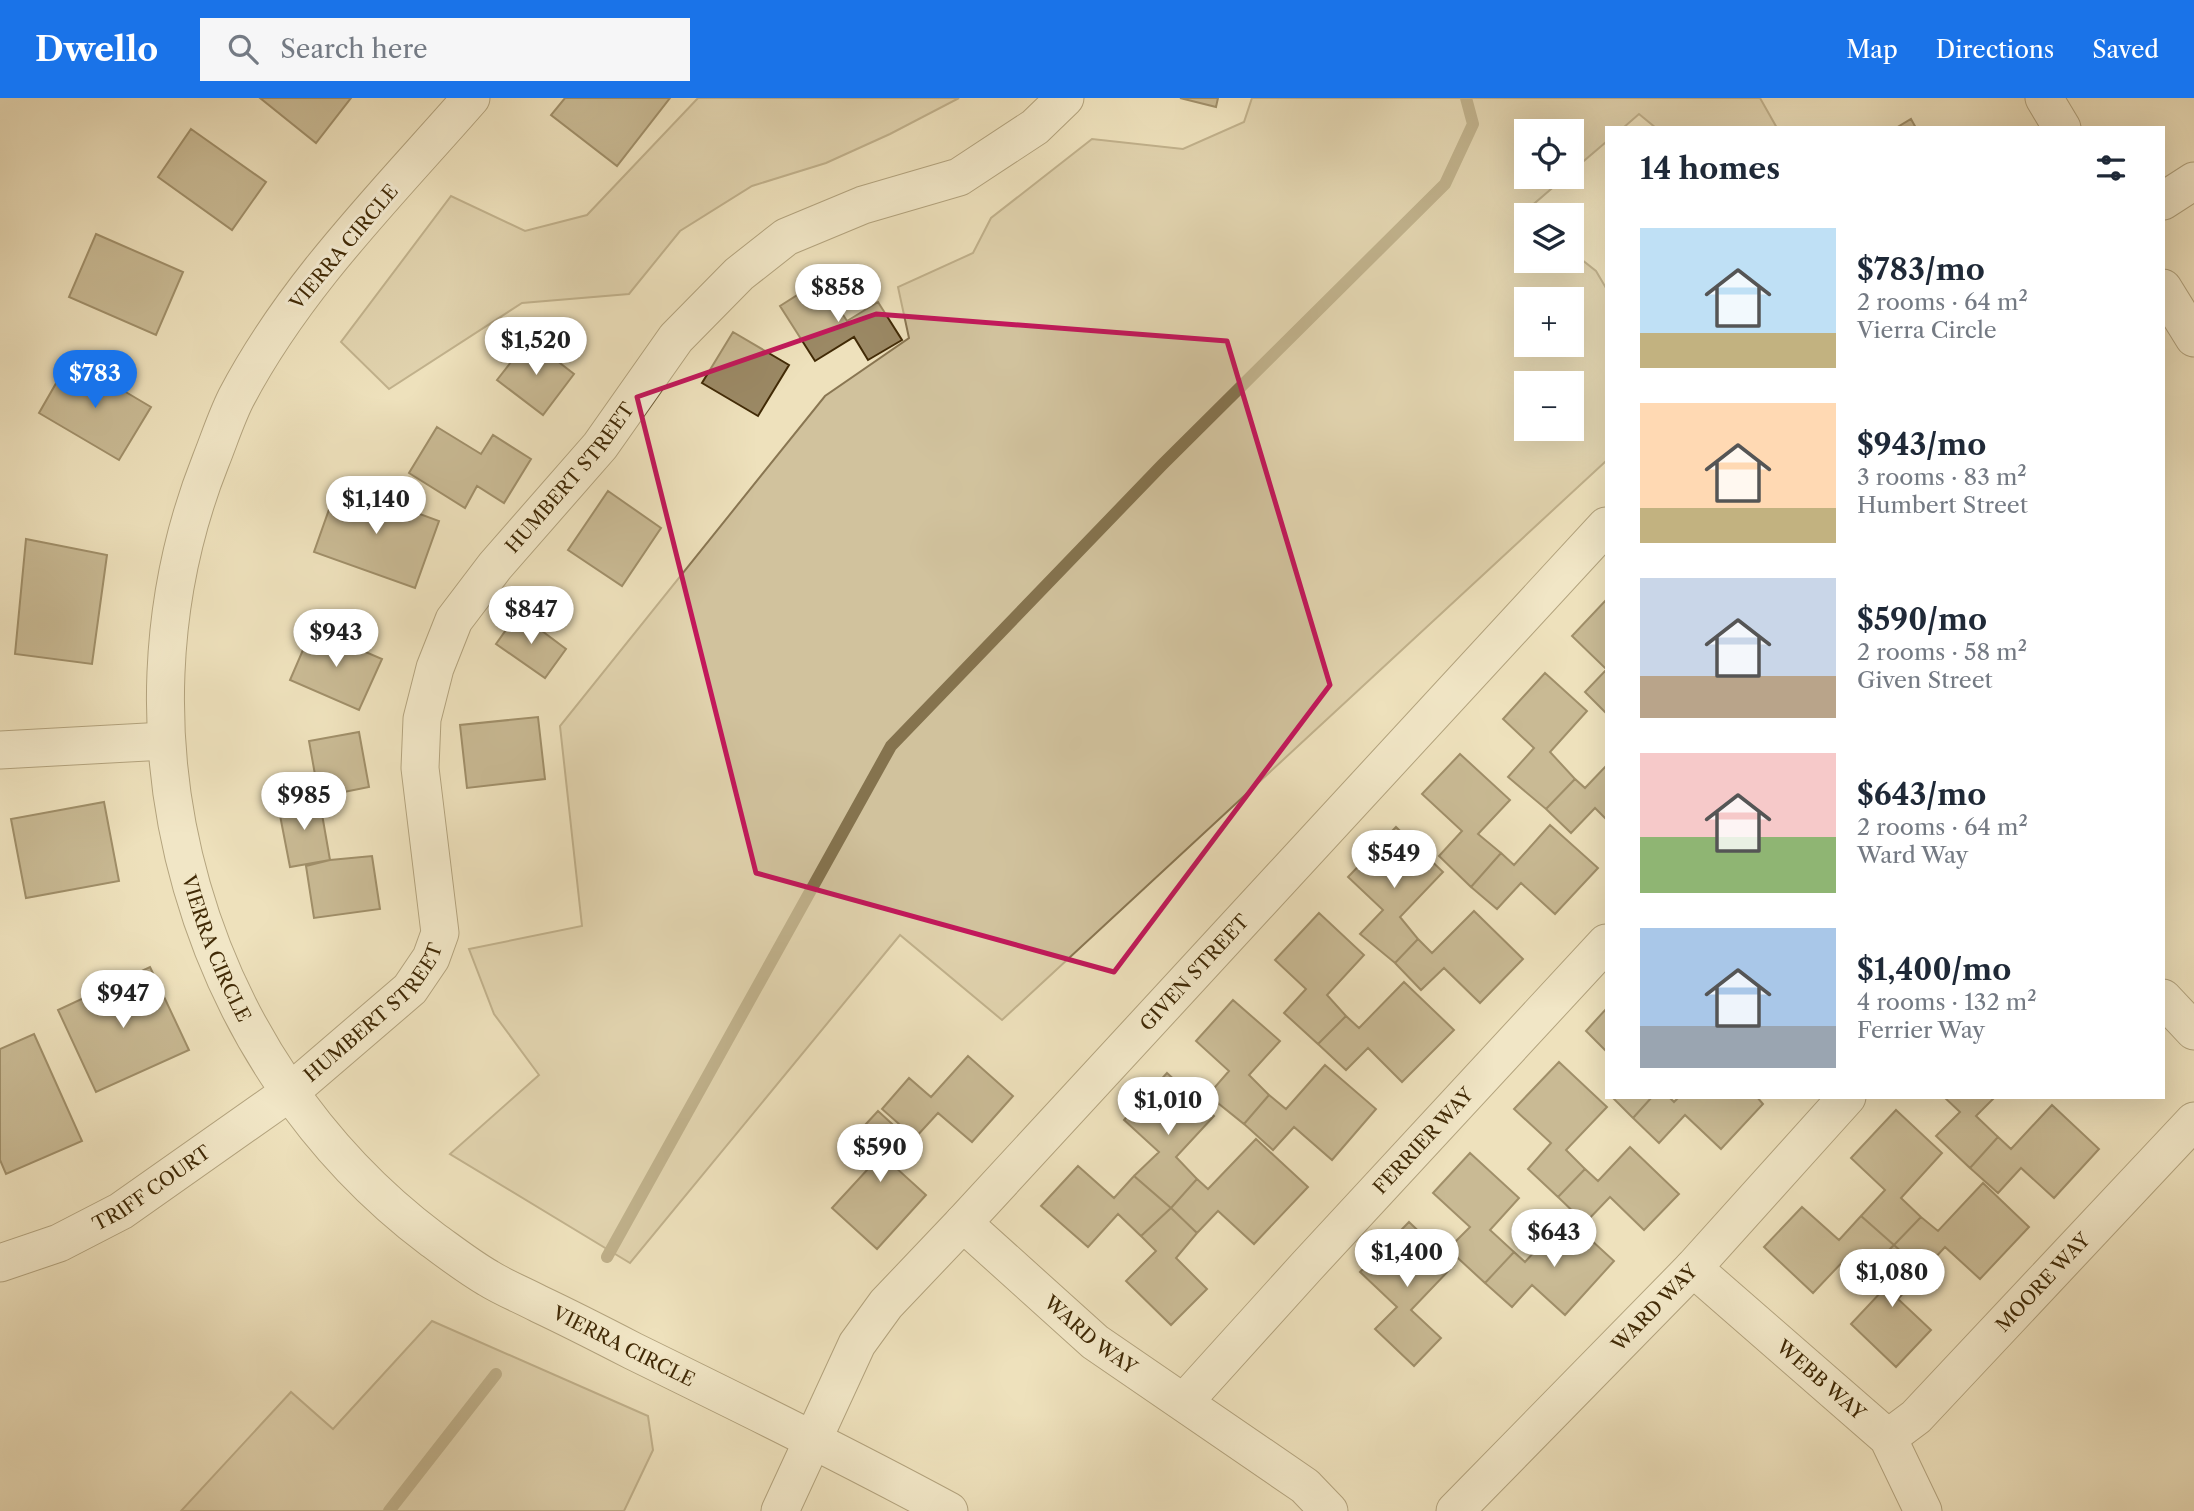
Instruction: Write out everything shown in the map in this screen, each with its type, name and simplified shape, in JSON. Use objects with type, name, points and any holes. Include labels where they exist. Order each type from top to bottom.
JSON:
[{"type":"street","name":"VIERRA CIRCLE","points":[[471,98],[310,282],[270,340],[234,401],[195,500],[178,569],[167,639],[165,741],[179,839],[196,907],[222,973],[253,1037],[290,1092],[328,1142],[377,1194],[432,1239],[490,1279],[812,1439],[949,1511]]},
{"type":"street","name":"HUMBERT STREET","points":[[290,1092],[410,989],[431,958],[440,933],[420,768],[422,719],[435,668],[454,620],[495,566],[600,446],[676,338],[739,274],[786,237],[863,205],[959,177],[1035,127],[1065,98]]},
{"type":"street","points":[[2044,98],[2061,126]]},
{"type":"street","points":[[2165,200],[2194,181]]},
{"type":"street","points":[[2165,291],[2194,338]]},
{"type":"street","name":"GIVEN STREET","points":[[780,1511],[857,1344],[886,1304],[1605,527]]},
{"type":"street","points":[[0,750],[165,741]]},
{"type":"street","name":"FERRIER WAY","points":[[1184,1402],[1605,944]]},
{"type":"street","points":[[2165,1000],[2194,1031]]},
{"type":"street","name":"TRIFF COURT","points":[[0,1263],[59,1243],[121,1211],[290,1092]]},
{"type":"street","name":"WARD WAY","points":[[1455,1511],[1693,1268],[1845,1099]]},
{"type":"street","name":"MOORE WAY","points":[[1888,1438],[1916,1417],[2194,1121]]},
{"type":"street","name":"WARD WAY","points":[[963,1223],[1095,1342],[1306,1486],[1329,1511]]},
{"type":"street","name":"WEBB WAY","points":[[1693,1268],[1888,1438],[1923,1511]]},
{"type":"highlighted area","points":[[876,314],[1227,341],[1330,685],[1114,972],[756,873],[637,397]]},
{"type":"shaded area","points":[[698,98],[959,98],[826,163],[752,186],[680,231],[629,294],[522,303],[389,389],[341,342],[451,196],[525,231],[587,215]]},
{"type":"shaded area","points":[[1252,98],[1760,98],[1776,126],[1654,126],[1639,114],[1625,126],[1605,126],[1605,143],[1584,161],[1584,119],[1514,119],[1514,189],[1551,189],[1535,203],[1514,203],[1514,273],[1584,273],[1584,262],[1596,271],[1605,286],[1605,462],[1002,1020],[900,935],[630,1263],[450,1154],[539,1075],[494,1014],[469,949],[582,926],[560,726],[825,396],[909,338],[898,287],[973,253],[991,218],[1092,139],[1183,149],[1244,122]]},
{"type":"shaded area","points":[[432,1321],[648,1416],[653,1450],[624,1511],[181,1511],[291,1392],[333,1429]]},
{"type":"building","points":[[260,98],[351,98],[316,143]]},
{"type":"building","points":[[565,98],[670,98],[617,166],[551,115]]},
{"type":"building","points":[[1180,98],[1218,98],[1216,107]]},
{"type":"building","points":[[1911,119],[1915,126],[1899,126]]},
{"type":"building","points":[[191,129],[266,182],[232,230],[158,177]]},
{"type":"building","points":[[96,234],[183,272],[156,335],[69,297]]},
{"type":"building","points":[[821,280],[847,321],[878,302],[902,340],[868,360],[854,337],[815,361],[780,306]]},
{"type":"building","points":[[733,332],[789,365],[758,416],[702,383]]},
{"type":"building","points":[[529,339],[574,374],[543,415],[497,380]]},
{"type":"building","points":[[70,359],[151,407],[119,460],[39,413]]},
{"type":"building","points":[[437,427],[481,454],[493,435],[531,459],[504,503],[477,486],[465,508],[409,473]]},
{"type":"building","points":[[338,484],[439,521],[415,588],[314,552]]},
{"type":"building","points":[[608,491],[661,528],[622,586],[568,550]]},
{"type":"building","points":[[26,539],[107,555],[92,664],[15,654]]},
{"type":"building","points":[[1605,601],[1605,668],[1572,636]]},
{"type":"building","points":[[518,613],[566,649],[545,678],[496,644]]},
{"type":"building","points":[[312,629],[382,659],[359,710],[290,680]]},
{"type":"building","points":[[1605,671],[1605,712],[1585,692]]},
{"type":"building","points":[[1545,673],[1587,711],[1550,752],[1575,779],[1546,809],[1508,777],[1534,748],[1503,719]]},
{"type":"building","points":[[538,717],[545,779],[467,788],[460,725]]},
{"type":"building","points":[[359,732],[369,787],[319,797],[309,741]]},
{"type":"building","points":[[1460,754],[1510,800],[1478,834],[1501,853],[1471,887],[1439,856],[1462,831],[1422,794]]},
{"type":"building","points":[[1605,767],[1605,818],[1595,808],[1571,833],[1546,809],[1575,779],[1585,788]]},
{"type":"building","points":[[319,797],[330,860],[290,867],[278,805]]},
{"type":"building","points":[[104,802],[119,881],[26,898],[11,819]]},
{"type":"building","points":[[1550,825],[1598,868],[1555,914],[1521,883],[1497,909],[1471,887],[1501,853],[1514,865]]},
{"type":"building","points":[[1396,827],[1443,872],[1400,917],[1418,939],[1395,963],[1360,934],[1383,910],[1348,877]]},
{"type":"building","points":[[372,856],[380,909],[314,918],[306,866],[330,860]]},
{"type":"building","points":[[1474,911],[1523,959],[1480,1003],[1444,968],[1421,990],[1395,963],[1418,939],[1432,953]]},
{"type":"building","points":[[1319,913],[1364,955],[1327,995],[1346,1016],[1318,1044],[1284,1013],[1306,989],[1275,960]]},
{"type":"building","points":[[150,967],[189,1050],[96,1092],[58,1010]]},
{"type":"building","points":[[1404,982],[1454,1030],[1402,1082],[1368,1048],[1346,1070],[1318,1044],[1346,1016],[1359,1028]]},
{"type":"building","points":[[1233,1000],[1280,1041],[1249,1075],[1269,1095],[1244,1124],[1208,1095],[1229,1071],[1196,1041]]},
{"type":"building","points":[[1605,1010],[1605,1050],[1586,1031]]},
{"type":"building","points":[[34,1034],[82,1141],[6,1174],[0,1160],[0,1049]]},
{"type":"building","points":[[968,1056],[1013,1096],[972,1142],[938,1113],[915,1138],[882,1109],[909,1078],[931,1097]]},
{"type":"building","points":[[1559,1062],[1607,1107],[1566,1150],[1585,1169],[1558,1197],[1528,1169],[1551,1143],[1514,1109]]},
{"type":"building","points":[[1325,1065],[1376,1109],[1332,1160],[1294,1127],[1273,1150],[1244,1124],[1269,1095],[1286,1109]]},
{"type":"building","points":[[1167,1073],[1214,1116],[1176,1157],[1197,1179],[1171,1208],[1134,1176],[1159,1152],[1124,1120]]},
{"type":"building","points":[[1614,1099],[1650,1099],[1633,1118]]},
{"type":"building","points":[[1650,1099],[1671,1099],[1674,1102],[1677,1099],[1759,1099],[1763,1104],[1721,1149],[1685,1115],[1659,1143],[1633,1118]]},
{"type":"building","points":[[1946,1099],[1993,1099],[1976,1116],[1998,1137],[1970,1168],[1936,1136],[1960,1112]]},
{"type":"building","points":[[2052,1105],[2099,1149],[2054,1198],[2021,1168],[1998,1193],[1970,1168],[1998,1137],[2011,1149]]},
{"type":"building","points":[[1896,1110],[1942,1153],[1901,1198],[1921,1217],[1894,1245],[1861,1216],[1885,1190],[1851,1158]]},
{"type":"building","points":[[878,1111],[914,1144],[895,1167],[926,1195],[877,1249],[832,1208],[868,1169],[859,1160],[867,1151],[853,1138]]},
{"type":"building","points":[[1256,1139],[1308,1187],[1254,1244],[1218,1211],[1197,1233],[1171,1208],[1197,1179],[1208,1189]]},
{"type":"building","points":[[1630,1147],[1679,1194],[1644,1230],[1610,1197],[1585,1223],[1558,1197],[1585,1169],[1598,1181]]},
{"type":"building","points":[[1470,1153],[1519,1198],[1490,1230],[1514,1252],[1485,1283],[1448,1249],[1470,1227],[1433,1193]]},
{"type":"building","points":[[1078,1166],[1114,1198],[1134,1176],[1171,1208],[1141,1236],[1118,1214],[1088,1247],[1041,1206]]},
{"type":"building","points":[[1983,1183],[2029,1227],[1980,1279],[1945,1247],[1923,1271],[1894,1245],[1921,1217],[1938,1231]]},
{"type":"building","points":[[1802,1207],[1839,1240],[1861,1216],[1894,1245],[1866,1273],[1849,1255],[1813,1293],[1764,1247]]},
{"type":"building","points":[[1171,1208],[1197,1233],[1176,1258],[1207,1289],[1171,1325],[1126,1281],[1156,1251],[1141,1236]]},
{"type":"building","points":[[1566,1217],[1614,1261],[1565,1315],[1532,1285],[1512,1307],[1485,1283],[1514,1252],[1525,1262]]},
{"type":"building","points":[[1409,1222],[1454,1265],[1411,1310],[1441,1338],[1414,1366],[1375,1329],[1397,1307],[1360,1272]]},
{"type":"building","points":[[1894,1245],[1923,1271],[1898,1299],[1931,1330],[1896,1367],[1851,1324],[1883,1290],[1866,1273]]},
{"type":"waterway","points":[[607,1257],[891,746],[1162,465],[1445,184],[1473,124],[1466,98]]},
{"type":"waterway","points":[[389,1511],[496,1374]]}]
